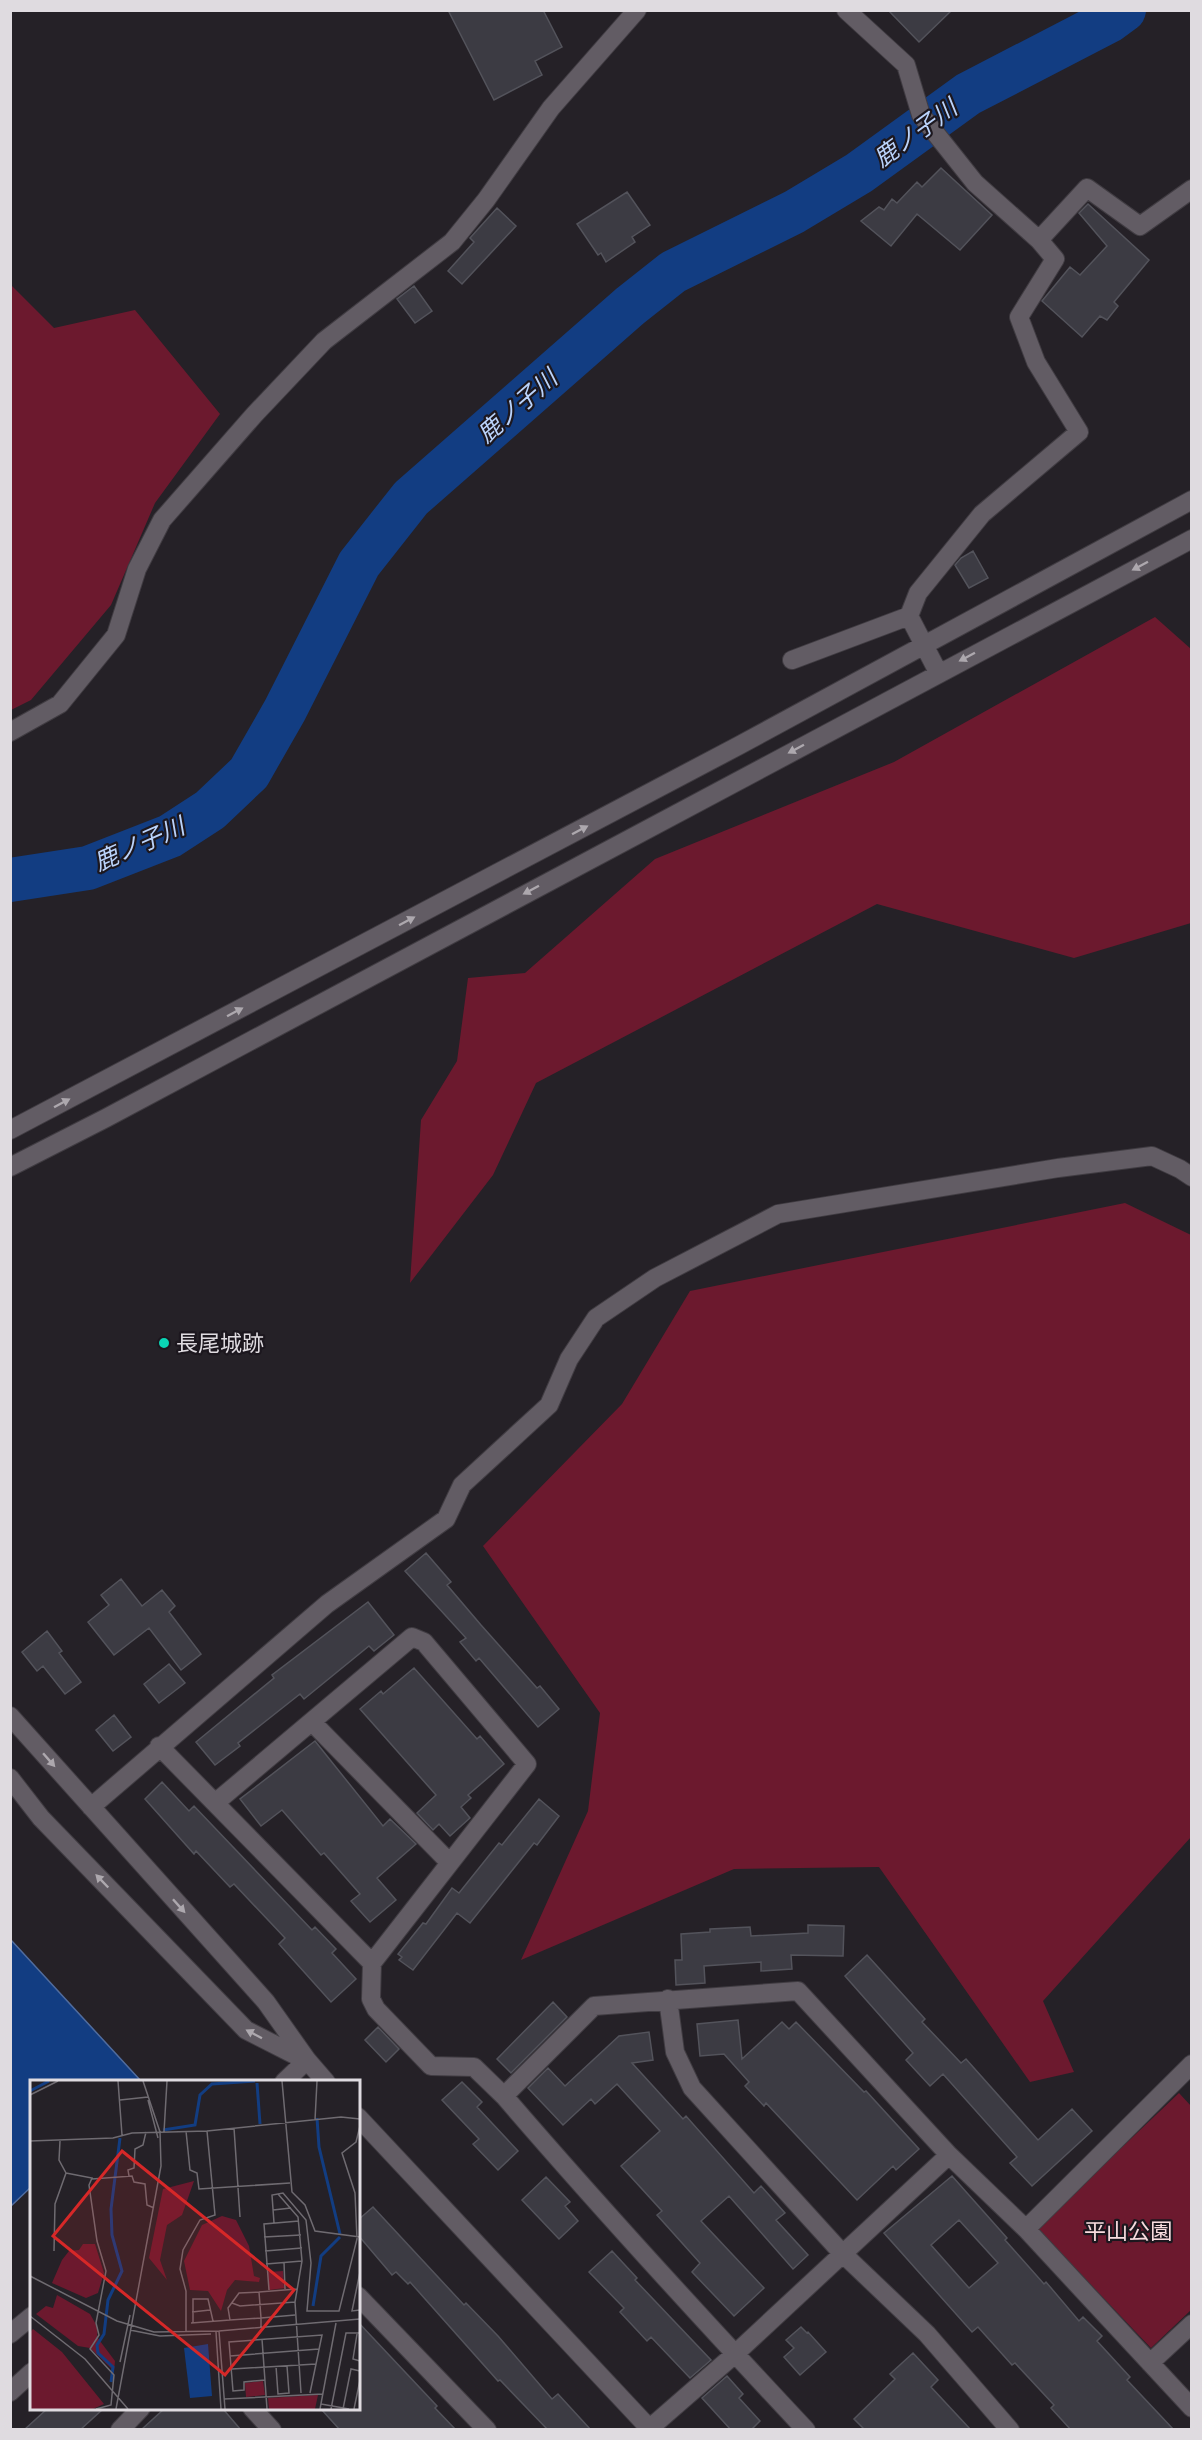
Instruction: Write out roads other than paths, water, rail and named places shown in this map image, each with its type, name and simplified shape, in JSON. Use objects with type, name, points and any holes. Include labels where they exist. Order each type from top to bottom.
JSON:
[{"type":"street","points":[[10,732],[60,704],[116,635],[137,569],[162,520],[254,415],[324,341],[452,242],[486,200],[551,108],[638,10]]},
{"type":"street","points":[[846,10],[906,65],[921,115],[975,183],[1038,240],[1055,259],[1019,317],[1036,362],[1079,432],[982,514],[918,592],[909,616],[938,672]]},
{"type":"street","points":[[1038,240],[1087,188],[1140,226],[1191,189]]},
{"type":"street","points":[[10,1130],[1191,501]]},
{"type":"street","points":[[10,1167],[117,1113],[1191,538]]},
{"type":"street","points":[[792,660],[909,616]]},
{"type":"street","points":[[91,1808],[159,1746],[327,1604],[446,1519],[462,1485],[549,1406],[569,1359],[596,1318],[655,1278],[778,1214],[1058,1168],[1152,1156],[1180,1169],[1191,1177]]},
{"type":"street","points":[[215,1803],[412,1637],[424,1642],[527,1764],[372,1963],[371,1999],[376,2009],[431,2066],[474,2067],[504,2096],[583,2188],[806,2430]]},
{"type":"street","points":[[10,1716],[266,2002],[307,2060],[324,2080]]},
{"type":"street","points":[[312,1722],[450,1863]]},
{"type":"street","points":[[159,1746],[372,1963]]},
{"type":"street","points":[[10,1778],[41,1818],[246,2030],[307,2060]]},
{"type":"street","points":[[504,2096],[594,2006],[798,1990],[949,2155],[1026,2229],[1191,2408]]},
{"type":"street","points":[[668,1999],[675,2052],[692,2088],[841,2252],[927,2334],[1010,2430]]},
{"type":"street","points":[[286,2080],[307,2060]]},
{"type":"street","points":[[1026,2229],[1188,2075]]},
{"type":"street","points":[[360,2119],[651,2429],[949,2155]]},
{"type":"street","points":[[360,2298],[487,2430]]},
{"type":"street","points":[[10,2334],[30,2318]]},
{"type":"street","points":[[1150,2363],[1191,2324]]},
{"type":"street","points":[[10,2392],[30,2374]]},
{"type":"street","points":[[120,2430],[140,2410]]},
{"type":"street","points":[[253,2410],[272,2430]]},
{"type":"water","points":[[11,1940],[140,2080],[30,2080],[30,2188],[11,2206]]},
{"type":"waterway","name":"鹿ノ子川","points":[[10,880],[88,868],[170,836],[210,810],[249,773],[285,710],[359,564],[411,498],[630,306],[673,272],[794,212],[859,173],[968,94],[1109,21],[1124,10]]},
{"type":"place","name":"長尾城跡","points":[[164,1343]]},
{"type":"park label","name":"平山公園","points":[[1128,2231]]}]
